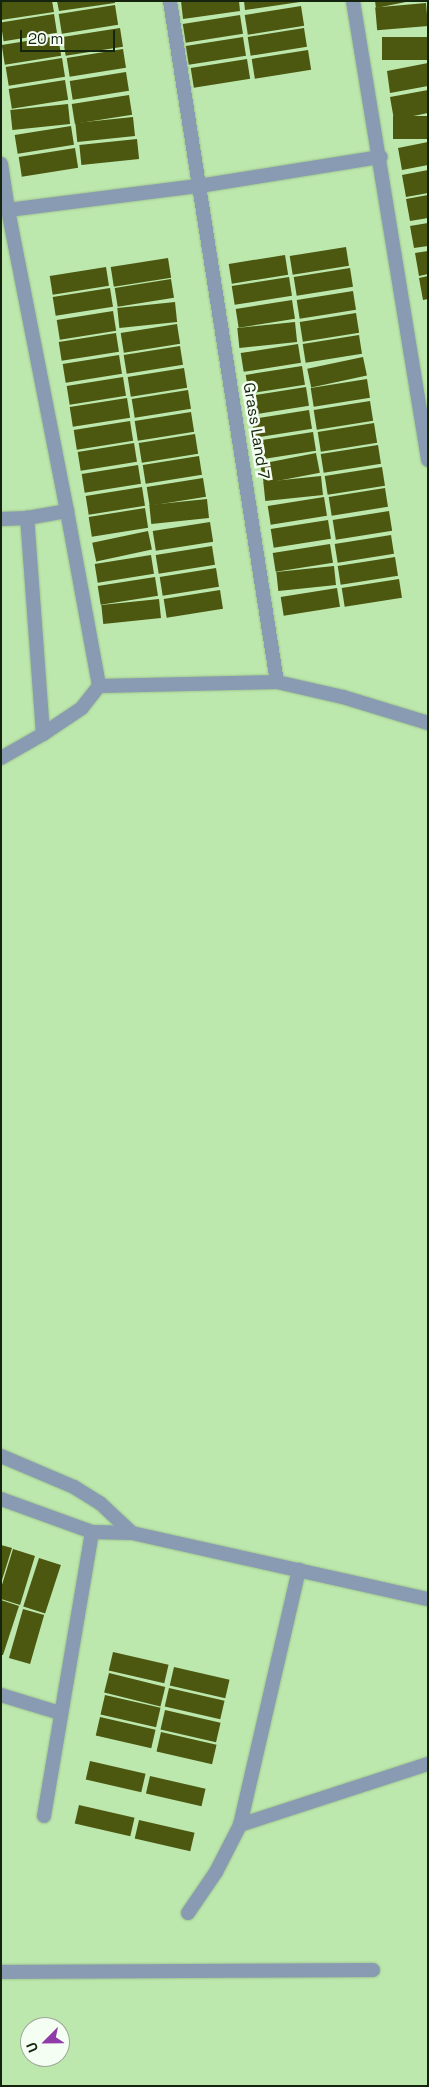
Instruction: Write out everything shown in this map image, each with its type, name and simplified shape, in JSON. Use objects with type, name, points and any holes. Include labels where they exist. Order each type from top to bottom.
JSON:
[{"type":"street","name":"Grass Land 7","points":[[170,1],[277,682]]},
{"type":"street","points":[[353,1],[381,157],[428,460]]},
{"type":"street","points":[[8,210],[199,186],[381,157]]},
{"type":"street","points":[[1,164],[8,210],[99,686],[82,708],[43,734],[1,758]]},
{"type":"street","points":[[1,519],[27,518],[67,511]]},
{"type":"street","points":[[27,518],[43,734]]},
{"type":"street","points":[[99,686],[277,682],[343,697],[428,723]]},
{"type":"street","points":[[1,1456],[74,1487],[100,1503],[132,1533]]},
{"type":"street","points":[[1,1499],[92,1532],[132,1533],[428,1598]]},
{"type":"street","points":[[44,1816],[92,1532]]},
{"type":"street","points":[[188,1913],[216,1872],[240,1825],[299,1570]]},
{"type":"street","points":[[1,1695],[60,1714]]},
{"type":"street","points":[[240,1825],[428,1764]]},
{"type":"street","points":[[1,1972],[373,1970]]},
{"type":"building","points":[[1,1],[52,1],[54,12],[1,20]]},
{"type":"building","points":[[57,1],[115,1],[115,3],[59,11]]},
{"type":"building","points":[[181,1],[239,1],[240,11],[183,19]]},
{"type":"building","points":[[244,1],[300,1],[300,2],[245,10]]},
{"type":"building","points":[[375,1],[406,1],[406,2],[376,8]]},
{"type":"building","points":[[426,3],[428,26],[377,30],[375,7]]},
{"type":"building","points":[[115,5],[118,25],[62,34],[59,14]]},
{"type":"building","points":[[301,6],[304,26],[248,35],[245,15]]},
{"type":"building","points":[[54,14],[57,33],[4,41],[1,22]]},
{"type":"building","points":[[240,15],[243,34],[186,43],[183,24]]},
{"type":"building","points":[[120,28],[123,47],[66,56],[63,37]]},
{"type":"building","points":[[304,28],[307,47],[251,56],[248,37]]},
{"type":"building","points":[[58,36],[61,56],[5,65],[2,45]]},
{"type":"building","points":[[243,37],[246,56],[189,65],[186,46]]},
{"type":"building","points":[[382,37],[428,37],[428,60],[382,60]]},
{"type":"building","points":[[123,49],[126,68],[70,77],[67,58]]},
{"type":"building","points":[[308,50],[311,70],[255,79],[252,59]]},
{"type":"building","points":[[62,58],[65,77],[9,86],[6,67]]},
{"type":"building","points":[[247,59],[250,79],[194,88],[191,68]]},
{"type":"building","points":[[428,63],[428,86],[390,93],[387,71]]},
{"type":"building","points":[[126,72],[129,91],[73,100],[70,81]]},
{"type":"building","points":[[65,80],[68,100],[12,109],[9,89]]},
{"type":"building","points":[[428,90],[428,113],[394,120],[390,97]]},
{"type":"building","points":[[129,95],[132,115],[75,124],[72,104]]},
{"type":"building","points":[[68,104],[70,124],[12,130],[10,110]]},
{"type":"building","points":[[393,116],[428,116],[428,139],[393,139]]},
{"type":"building","points":[[133,117],[135,136],[77,142],[75,123]]},
{"type":"building","points":[[71,126],[74,145],[18,154],[15,135]]},
{"type":"building","points":[[137,139],[139,159],[81,165],[79,145]]},
{"type":"building","points":[[428,142],[428,165],[402,170],[398,148]]},
{"type":"building","points":[[75,148],[78,168],[22,177],[19,157]]},
{"type":"building","points":[[428,170],[428,193],[406,197],[402,175]]},
{"type":"building","points":[[428,195],[428,218],[410,221],[406,199]]},
{"type":"building","points":[[428,223],[428,246],[414,248],[410,226]]},
{"type":"building","points":[[346,247],[349,266],[293,275],[290,256]]},
{"type":"building","points":[[428,251],[428,274],[419,276],[415,253]]},
{"type":"building","points":[[285,255],[288,275],[232,284],[229,264]]},
{"type":"building","points":[[168,258],[171,278],[114,287],[111,267]]},
{"type":"building","points":[[106,267],[109,286],[53,295],[50,276]]},
{"type":"building","points":[[350,268],[353,287],[297,296],[294,277]]},
{"type":"building","points":[[428,276],[428,299],[423,300],[419,278]]},
{"type":"building","points":[[289,277],[292,296],[235,305],[232,286]]},
{"type":"building","points":[[171,279],[174,298],[118,307],[115,288]]},
{"type":"building","points":[[110,288],[113,307],[56,316],[53,297]]},
{"type":"building","points":[[353,291],[356,310],[300,319],[297,300]]},
{"type":"building","points":[[292,300],[295,319],[239,328],[236,309]]},
{"type":"building","points":[[175,302],[177,322],[119,328],[117,308]]},
{"type":"building","points":[[113,311],[116,331],[60,340],[57,320]]},
{"type":"building","points":[[356,313],[359,333],[303,342],[300,322]]},
{"type":"building","points":[[295,322],[297,342],[239,348],[237,328]]},
{"type":"building","points":[[177,324],[180,344],[124,353],[121,333]]},
{"type":"building","points":[[116,333],[119,352],[62,361],[59,342]]},
{"type":"building","points":[[359,335],[362,354],[306,363],[303,344]]},
{"type":"building","points":[[298,344],[301,363],[244,372],[241,353]]},
{"type":"building","points":[[180,346],[183,365],[127,374],[124,355]]},
{"type":"building","points":[[119,355],[122,374],[66,383],[63,364]]},
{"type":"building","points":[[363,357],[367,376],[311,387],[307,369]]},
{"type":"building","points":[[302,366],[305,385],[249,394],[246,375]]},
{"type":"building","points":[[184,368],[187,388],[131,397],[128,377]]},
{"type":"building","points":[[123,377],[126,396],[70,405],[67,386]]},
{"type":"building","points":[[367,379],[370,398],[314,407],[311,388]]},
{"type":"building","points":[[306,387],[309,406],[253,415],[250,396]]},
{"type":"building","points":[[188,390],[191,409],[135,418],[132,399]]},
{"type":"building","points":[[127,398],[130,418],[73,427],[70,407]]},
{"type":"building","points":[[370,401],[373,421],[317,430],[314,410]]},
{"type":"building","points":[[309,410],[312,429],[255,438],[252,419]]},
{"type":"building","points":[[191,412],[194,432],[138,441],[135,421]]},
{"type":"building","points":[[130,421],[133,441],[77,450],[74,430]]},
{"type":"building","points":[[374,423],[377,443],[321,452],[318,432]]},
{"type":"building","points":[[313,432],[316,451],[259,460],[256,441]]},
{"type":"building","points":[[195,434],[198,454],[142,463],[139,443]]},
{"type":"building","points":[[134,443],[137,462],[81,471],[78,452]]},
{"type":"building","points":[[378,445],[381,464],[324,473],[321,454]]},
{"type":"building","points":[[316,453],[320,473],[264,484],[260,464]]},
{"type":"building","points":[[199,456],[202,475],[146,484],[143,465]]},
{"type":"building","points":[[138,465],[141,484],[85,493],[82,474]]},
{"type":"building","points":[[382,467],[385,486],[328,495],[325,476]]},
{"type":"building","points":[[321,476],[323,495],[265,501],[263,482]]},
{"type":"building","points":[[203,478],[206,497],[150,506],[147,487]]},
{"type":"building","points":[[142,487],[145,506],[89,515],[86,496]]},
{"type":"building","points":[[385,488],[388,507],[332,516],[329,497]]},
{"type":"building","points":[[324,497],[327,516],[271,525],[268,506]]},
{"type":"building","points":[[207,499],[209,518],[151,524],[149,505]]},
{"type":"building","points":[[145,508],[148,528],[92,537],[89,517]]},
{"type":"building","points":[[389,511],[392,531],[336,540],[333,520]]},
{"type":"building","points":[[328,520],[331,539],[274,548],[271,529]]},
{"type":"building","points":[[210,522],[213,542],[156,551],[153,531]]},
{"type":"building","points":[[148,531],[152,550],[96,561],[92,543]]},
{"type":"building","points":[[391,535],[394,554],[338,563],[335,544]]},
{"type":"building","points":[[330,544],[333,563],[276,572],[273,553]]},
{"type":"building","points":[[212,546],[215,565],[159,574],[156,555]]},
{"type":"building","points":[[151,555],[154,574],[98,583],[95,564]]},
{"type":"building","points":[[395,557],[398,576],[341,585],[338,566]]},
{"type":"building","points":[[334,566],[336,585],[278,591],[276,572]]},
{"type":"building","points":[[216,568],[219,587],[163,596],[160,577]]},
{"type":"building","points":[[155,577],[158,596],[101,605],[98,586]]},
{"type":"building","points":[[399,579],[402,598],[345,607],[342,588]]},
{"type":"building","points":[[337,588],[340,607],[284,616],[281,597]]},
{"type":"building","points":[[220,590],[223,609],[167,618],[164,599]]},
{"type":"building","points":[[159,599],[161,618],[103,624],[101,605]]},
{"type":"building","points":[[1,1545],[12,1548],[2,1580],[1,1580]]},
{"type":"building","points":[[13,1549],[35,1556],[20,1605],[1,1599],[1,1588]]},
{"type":"building","points":[[39,1558],[61,1565],[45,1614],[23,1607]]},
{"type":"building","points":[[1,1600],[19,1606],[3,1655],[1,1655]]},
{"type":"building","points":[[23,1609],[44,1615],[30,1664],[9,1658]]},
{"type":"building","points":[[113,1652],[169,1665],[164,1683],[109,1671]]},
{"type":"building","points":[[174,1667],[230,1680],[225,1698],[170,1686]]},
{"type":"building","points":[[109,1673],[165,1687],[160,1706],[104,1692]]},
{"type":"building","points":[[169,1688],[225,1701],[220,1719],[165,1707]]},
{"type":"building","points":[[105,1695],[161,1708],[156,1727],[101,1714]]},
{"type":"building","points":[[165,1710],[221,1723],[216,1742],[161,1729]]},
{"type":"building","points":[[100,1717],[156,1730],[151,1748],[96,1736]]},
{"type":"building","points":[[161,1732],[217,1745],[212,1764],[157,1751]]},
{"type":"building","points":[[90,1761],[146,1774],[141,1792],[86,1780]]},
{"type":"building","points":[[150,1776],[206,1789],[201,1806],[146,1794]]},
{"type":"building","points":[[79,1805],[135,1818],[130,1836],[75,1824]]},
{"type":"building","points":[[139,1820],[195,1833],[190,1851],[135,1839]]}]
